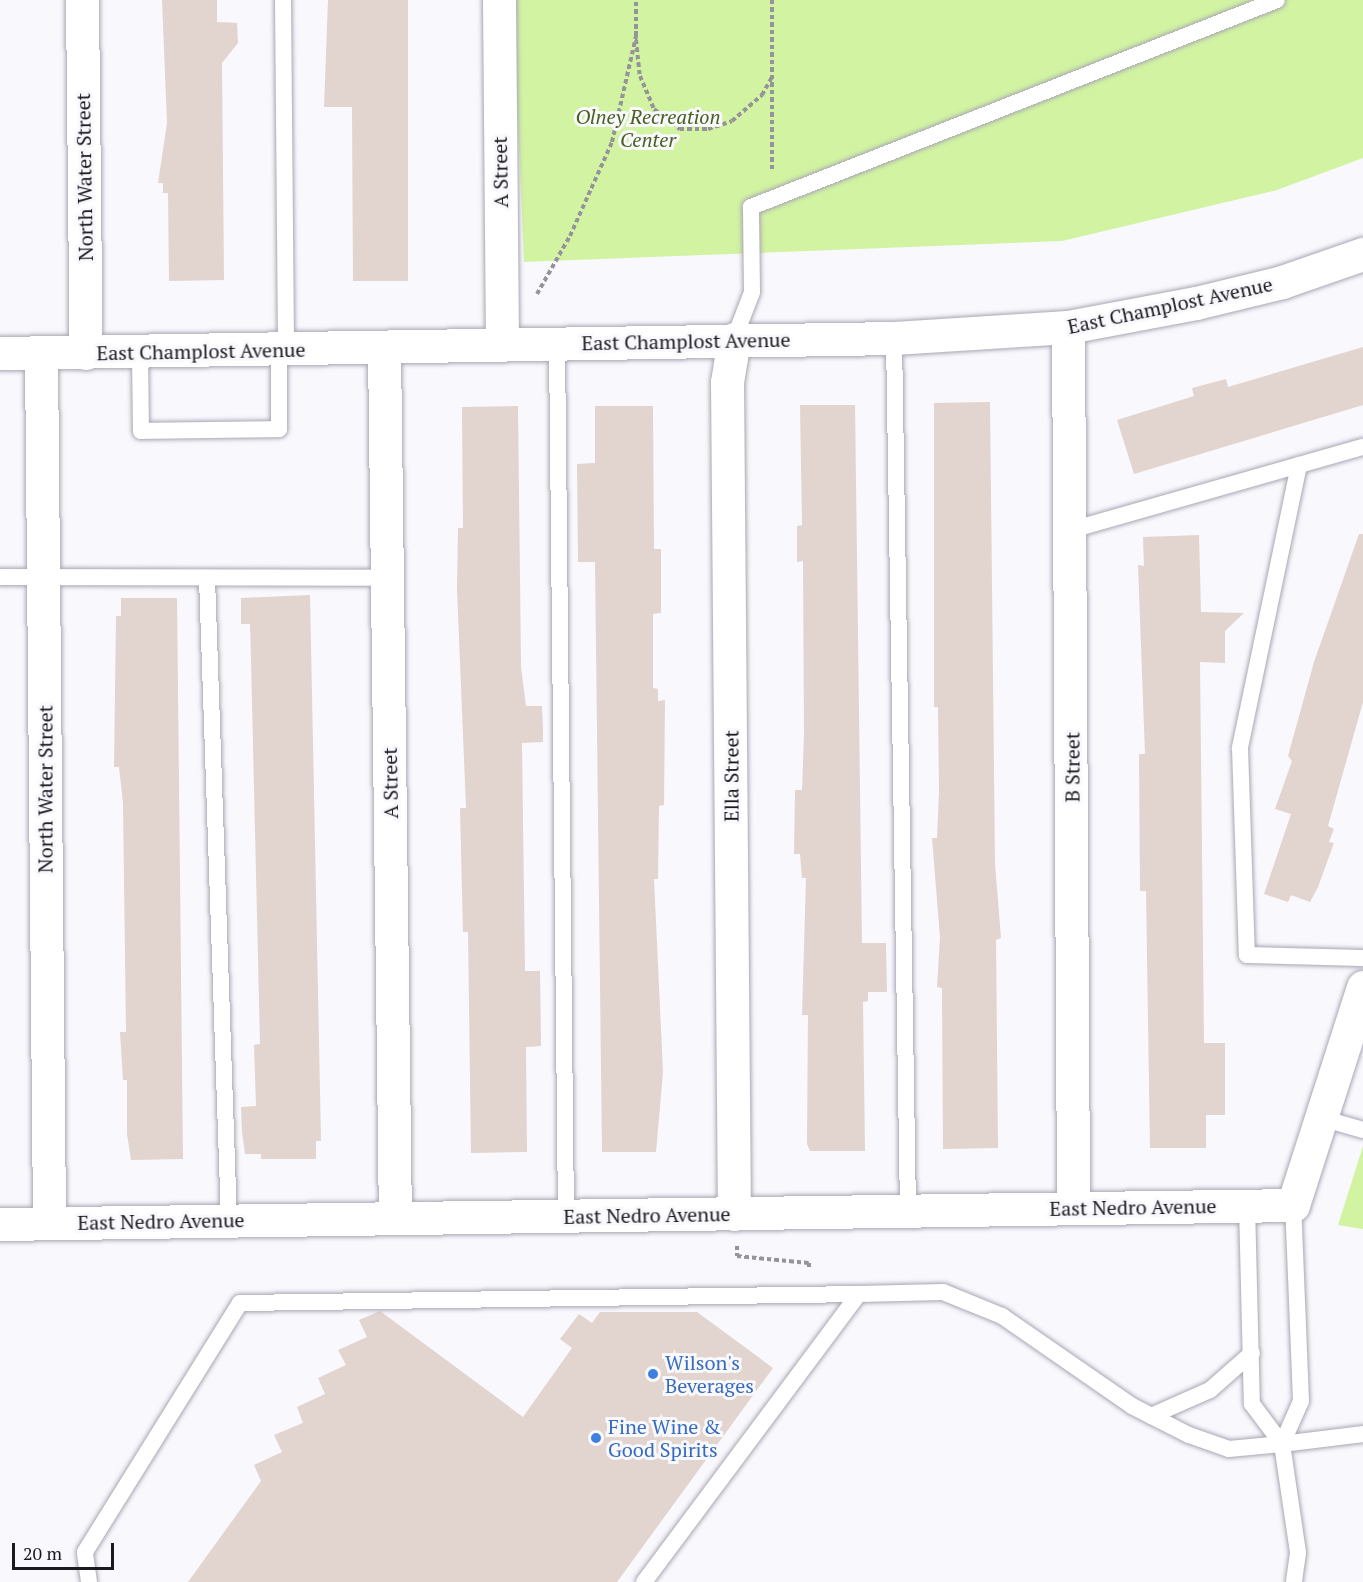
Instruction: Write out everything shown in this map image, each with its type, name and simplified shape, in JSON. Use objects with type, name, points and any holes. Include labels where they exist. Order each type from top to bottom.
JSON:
[{"type":"street","name":"North Water Street","points":[[82,0],[86,353]]},
{"type":"street","name":"A Street","points":[[499,0],[502,344]]},
{"type":"street","name":"East Champlost Avenue","points":[[0,353],[894,338],[1068,327],[1196,303],[1282,282],[1363,254]]},
{"type":"street","name":"B Street","points":[[1068,327],[1071,530],[1073,1208]]},
{"type":"street","name":"Ella Street","points":[[734,339],[728,382],[736,1229]]},
{"type":"street","name":"A Street","points":[[384,347],[395,1218]]},
{"type":"street","name":"North Water Street","points":[[41,354],[49,1223]]},
{"type":"street","points":[[1293,1205],[1363,987]]},
{"type":"street","name":"East Nedro Avenue","points":[[0,1224],[566,1215],[736,1229],[908,1210],[1293,1205]]},
{"type":"lane","points":[[140,352],[141,431],[279,429],[282,349],[283,0]]},
{"type":"lane","points":[[734,339],[752,292],[751,207],[1277,0]]},
{"type":"lane","points":[[894,338],[908,1210]]},
{"type":"lane","points":[[558,343],[566,1215]]},
{"type":"lane","points":[[1071,530],[1363,447]]},
{"type":"lane","points":[[1299,465],[1240,748],[1247,955],[1363,958]]},
{"type":"lane","points":[[0,577],[387,578]]},
{"type":"lane","points":[[207,578],[229,1220]]},
{"type":"lane","points":[[1321,1118],[1363,1130]]},
{"type":"lane","points":[[1247,1205],[1252,1404],[1282,1444],[1298,1553],[1294,1582]]},
{"type":"lane","points":[[1282,1444],[1301,1401],[1293,1205]]},
{"type":"lane","points":[[88,1582],[86,1552],[240,1303],[943,1292],[973,1301],[1151,1416],[1229,1449],[1363,1434]]},
{"type":"lane","points":[[644,1582],[859,1294]]},
{"type":"lane","points":[[1151,1416],[1210,1390],[1252,1353]]},
{"type":"path","points":[[636,0],[639,76],[654,109],[680,129],[708,129],[732,121],[762,95],[772,77]]},
{"type":"path","points":[[771,0],[772,199]]},
{"type":"path","points":[[536,295],[570,236],[612,142],[636,36]]},
{"type":"path","points":[[736,1229],[737,1256],[809,1263],[809,1270]]},
{"type":"green space","name":"Olney Recreation Center","points":[[513,0],[1363,0],[1363,158],[1277,190],[1062,241],[524,262]]},
{"type":"green space","points":[[1363,1146],[1363,1229],[1338,1225]]},
{"type":"building","points":[[162,0],[217,0],[217,22],[237,23],[238,43],[222,63],[224,280],[169,281],[168,193],[163,193],[163,183],[158,183],[167,123]]},
{"type":"building","points":[[328,0],[408,0],[408,281],[353,281],[352,107],[324,107]]},
{"type":"building","points":[[1363,347],[1363,405],[1134,474],[1117,420],[1194,396],[1192,388],[1226,379],[1228,387]]},
{"type":"building","points":[[990,402],[995,864],[1001,938],[996,940],[998,1148],[943,1149],[942,988],[937,987],[940,937],[932,838],[937,838],[939,792],[938,707],[934,707],[934,403]]},
{"type":"building","points":[[800,405],[855,405],[862,943],[886,943],[887,992],[868,992],[868,1001],[863,1002],[865,1151],[810,1151],[807,1144],[808,1015],[802,1015],[806,878],[802,878],[800,854],[794,854],[795,790],[802,790],[804,734],[803,561],[797,562],[797,526],[802,525]]},
{"type":"building","points":[[518,406],[521,667],[526,706],[542,706],[543,728],[543,742],[522,743],[525,971],[540,971],[541,1046],[526,1047],[527,1152],[471,1153],[468,932],[463,932],[460,808],[466,808],[457,589],[458,528],[463,528],[462,407]]},
{"type":"building","points":[[595,406],[653,406],[654,549],[661,549],[661,613],[653,614],[653,688],[658,689],[658,701],[665,700],[664,805],[659,806],[658,879],[654,879],[663,1072],[656,1152],[602,1152],[595,562],[578,562],[577,464],[595,463]]},
{"type":"building","points":[[1359,534],[1363,534],[1363,702],[1328,826],[1334,829],[1329,842],[1334,843],[1318,887],[1310,902],[1291,895],[1288,902],[1264,894],[1291,814],[1275,809],[1292,761],[1288,756],[1314,662]]},
{"type":"building","points":[[1199,535],[1201,612],[1244,613],[1225,631],[1225,663],[1200,662],[1204,1043],[1225,1043],[1225,1115],[1206,1115],[1206,1148],[1150,1148],[1146,891],[1140,891],[1139,754],[1145,754],[1138,565],[1144,566],[1143,537]]},
{"type":"building","points":[[310,595],[321,1141],[316,1141],[316,1159],[261,1159],[261,1154],[245,1154],[241,1107],[256,1106],[254,1045],[260,1044],[250,624],[241,624],[241,598]]},
{"type":"building","points":[[121,598],[177,598],[183,1159],[131,1160],[127,1134],[127,1080],[123,1080],[120,1032],[126,1032],[123,803],[119,767],[114,767],[116,616],[121,616]]},
{"type":"building","points":[[380,1311],[523,1417],[572,1348],[560,1339],[579,1314],[592,1323],[600,1312],[697,1312],[773,1368],[617,1582],[188,1582],[261,1481],[254,1465],[282,1452],[274,1435],[303,1423],[297,1407],[325,1394],[318,1378],[346,1365],[338,1350],[367,1337],[359,1320]]},
{"type":"place","name":"Wilson's Beverages","points":[[653,1374]]},
{"type":"place","name":"Fine Wine & Good Spirits","points":[[596,1438]]}]
